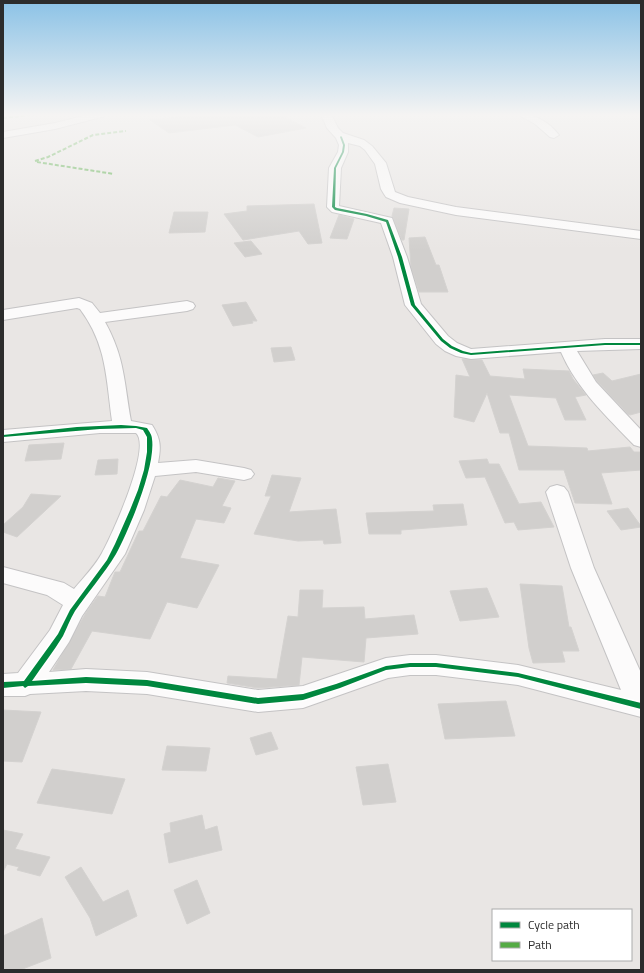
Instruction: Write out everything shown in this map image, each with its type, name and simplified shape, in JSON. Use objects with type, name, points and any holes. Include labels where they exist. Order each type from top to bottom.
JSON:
[{"type":"street","points":[[339,159],[335,168],[333,207],[336,210],[367,215],[387,221],[400,257],[412,305],[442,340],[456,350],[471,354],[605,344],[641,344]]},
{"type":"street","points":[[376,159],[380,163],[387,190],[390,194],[404,200],[456,211],[641,235]]},
{"type":"street","points":[[3,314],[79,303],[85,304],[88,307],[112,354],[122,426]]},
{"type":"street","points":[[94,319],[187,306]]},
{"type":"street","points":[[567,348],[573,363],[585,380],[641,441]]},
{"type":"street","points":[[3,436],[122,426],[142,428],[148,432],[150,441],[148,470],[133,511],[113,554],[78,602],[60,634],[14,685]]},
{"type":"street","points":[[148,470],[196,466],[244,474]]},
{"type":"street","points":[[557,492],[573,543],[587,579],[627,668],[641,706]]},
{"type":"street","points":[[3,575],[55,589],[78,602]]},
{"type":"street","points":[[14,685],[86,680],[147,683],[258,701],[303,697],[386,668],[410,665],[436,665],[518,675],[641,706]]},
{"type":"building","points":[[314,204],[322,243],[308,244],[299,231],[243,240],[224,214],[247,211],[247,206]]},
{"type":"building","points":[[394,208],[409,209],[404,240],[402,240],[392,216]]},
{"type":"building","points":[[174,212],[208,212],[205,232],[169,233]]},
{"type":"building","points":[[339,215],[354,219],[347,239],[330,238]]},
{"type":"building","points":[[425,237],[436,265],[439,265],[448,292],[419,292],[411,267],[409,238]]},
{"type":"building","points":[[251,241],[262,254],[245,257],[234,243]]},
{"type":"building","points":[[246,302],[257,321],[233,326],[222,305]]},
{"type":"building","points":[[291,347],[295,360],[274,362],[271,348]]},
{"type":"building","points":[[462,359],[482,360],[490,376],[525,379],[523,369],[569,371],[573,379],[586,395],[575,397],[586,420],[565,420],[556,398],[509,395],[528,446],[587,448],[588,451],[630,447],[634,452],[641,452],[641,470],[601,473],[612,504],[575,503],[564,470],[519,470],[509,433],[500,433],[487,393],[474,422],[454,417],[456,375],[470,377]]},
{"type":"building","points":[[603,373],[612,381],[641,374],[641,412],[630,415],[628,414],[593,375]]},
{"type":"building","points":[[64,443],[61,459],[25,461],[29,445]]},
{"type":"building","points":[[118,459],[117,474],[95,475],[98,460]]},
{"type":"building","points":[[487,459],[489,464],[499,464],[519,504],[541,502],[554,527],[518,530],[514,522],[505,523],[485,477],[466,478],[459,461]]},
{"type":"building","points":[[272,475],[301,478],[289,512],[336,509],[341,543],[324,544],[323,540],[298,541],[254,534],[271,496],[265,496]]},
{"type":"building","points":[[218,478],[235,481],[222,506],[231,508],[224,523],[196,519],[180,558],[219,565],[197,608],[167,602],[150,639],[92,631],[71,669],[53,670],[87,611],[98,596],[105,597],[115,572],[120,572],[139,531],[143,531],[161,496],[167,497],[180,480],[213,487]]},
{"type":"building","points":[[31,494],[61,496],[17,537],[3,532],[3,525],[23,507]]},
{"type":"building","points":[[463,504],[467,525],[401,530],[401,534],[369,534],[366,513],[434,511],[433,505]]},
{"type":"building","points":[[628,508],[641,527],[621,530],[607,511]]},
{"type":"building","points":[[520,584],[562,586],[569,627],[571,627],[579,651],[562,651],[565,662],[533,663],[529,648]]},
{"type":"building","points":[[487,588],[499,617],[460,621],[450,591]]},
{"type":"building","points":[[300,590],[323,590],[322,608],[364,607],[365,619],[414,615],[418,634],[366,638],[364,662],[302,657],[299,685],[258,688],[227,683],[228,676],[277,679],[288,616],[298,617]]},
{"type":"building","points":[[506,701],[515,736],[445,739],[438,704]]},
{"type":"building","points":[[3,710],[41,712],[22,762],[3,761]]},
{"type":"building","points":[[271,732],[278,749],[256,755],[250,738]]},
{"type":"building","points":[[167,746],[210,748],[206,771],[162,770]]},
{"type":"building","points":[[388,764],[396,802],[363,805],[356,767]]},
{"type":"building","points":[[52,769],[125,779],[112,814],[37,803]]},
{"type":"building","points":[[202,815],[205,830],[217,826],[222,850],[169,863],[164,834],[171,832],[170,823]]},
{"type":"building","points":[[3,830],[23,834],[15,849],[50,857],[40,876],[17,870],[19,867],[7,864],[3,872]]},
{"type":"building","points":[[81,867],[103,902],[128,890],[137,916],[96,936],[90,918],[65,877]]},
{"type":"building","points":[[197,880],[210,913],[187,924],[174,890]]},
{"type":"building","points":[[42,918],[51,958],[20,970],[3,970],[3,936]]},
{"type":"marked path","points":[[35,161],[41,159]]},
{"type":"marked path","points":[[37,162],[114,174]]},
{"type":"cycle path","points":[[339,159],[335,168],[333,207],[387,221],[400,257],[413,305],[442,340],[451,347],[471,354],[605,344],[641,344]]},
{"type":"cycle path","points":[[3,436],[121,426],[145,429],[150,437],[150,452],[140,490],[125,529],[113,554],[72,611],[60,635],[25,685]]},
{"type":"cycle path","points":[[3,685],[86,680],[147,683],[258,701],[303,697],[386,668],[410,665],[436,665],[518,675],[641,706]]}]
